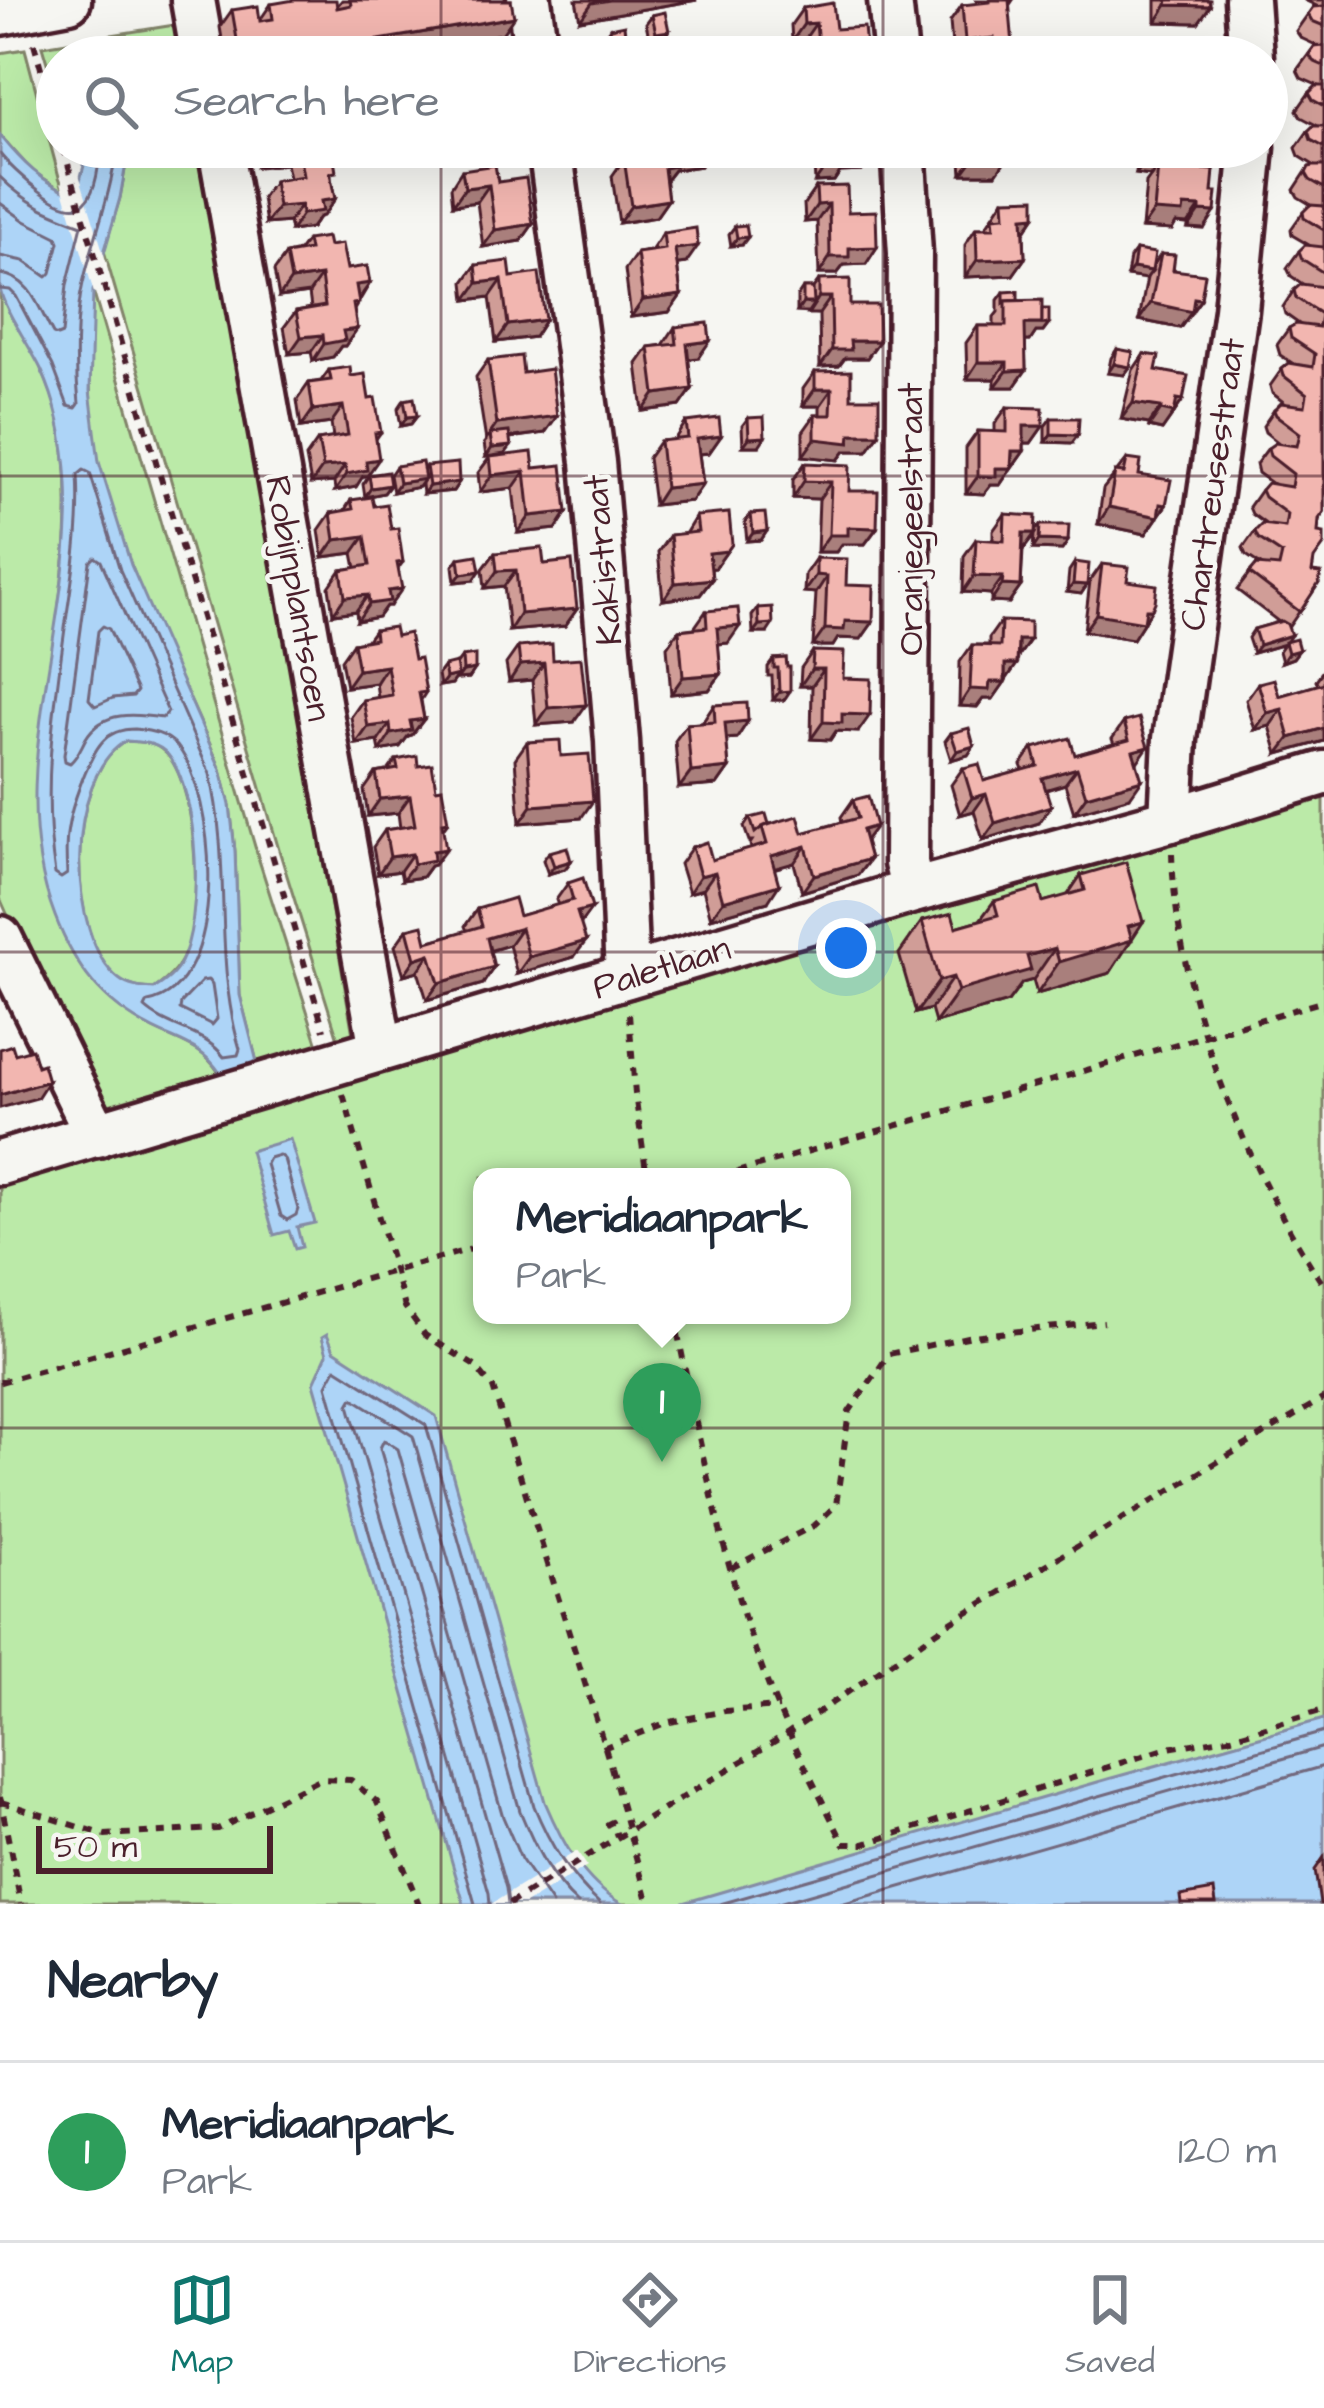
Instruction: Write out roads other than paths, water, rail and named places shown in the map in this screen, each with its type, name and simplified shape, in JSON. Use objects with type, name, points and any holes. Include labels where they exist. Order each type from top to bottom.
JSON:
[{"type":"street","points":[[12,10],[69,0]]},
{"type":"street","points":[[193,0],[199,36]]},
{"type":"street","points":[[530,0],[534,36]]},
{"type":"street","points":[[890,0],[894,36]]},
{"type":"street","points":[[1247,0],[1250,36]]},
{"type":"street","name":"Robijnplantsoen","points":[[224,168],[382,1049]]},
{"type":"street","name":"Kakistraat","points":[[553,168],[593,462],[617,742],[627,976]]},
{"type":"street","name":"Oranjegeelstraat","points":[[904,168],[910,253],[906,863],[913,891]]},
{"type":"street","name":"Chartreusestraat","points":[[1171,820],[1175,739],[1236,310],[1250,168]]},
{"type":"street","name":"Paletlaan","points":[[0,1163],[1324,773]]},
{"type":"street","points":[[0,938],[98,1135]]},
{"type":"water","points":[[0,135],[34,171],[76,195],[83,168],[125,168],[93,291],[90,391],[99,462],[131,565],[221,770],[235,851],[240,995],[257,1062],[220,1073],[198,1051],[119,1008],[82,968],[55,916],[40,863],[35,810],[43,701],[66,537],[67,484],[52,397],[0,289]],"holes":[[[126,741],[149,744],[168,755],[179,774],[195,858],[188,944],[175,972],[154,989],[123,982],[102,958],[89,929],[80,857],[83,820],[106,759]]]},
{"type":"water","points":[[290,1139],[315,1223],[297,1227],[302,1247],[295,1249],[289,1231],[274,1235],[250,1151]]},
{"type":"water","points":[[327,1334],[334,1350],[436,1416],[545,1802],[575,1860],[622,1904],[464,1904],[314,1383],[327,1354],[322,1337]]},
{"type":"water","points":[[1324,1719],[1324,1904],[680,1904],[1108,1779]]},
{"type":"place","name":"Meridiaanpark","points":[[662,1462]]}]
